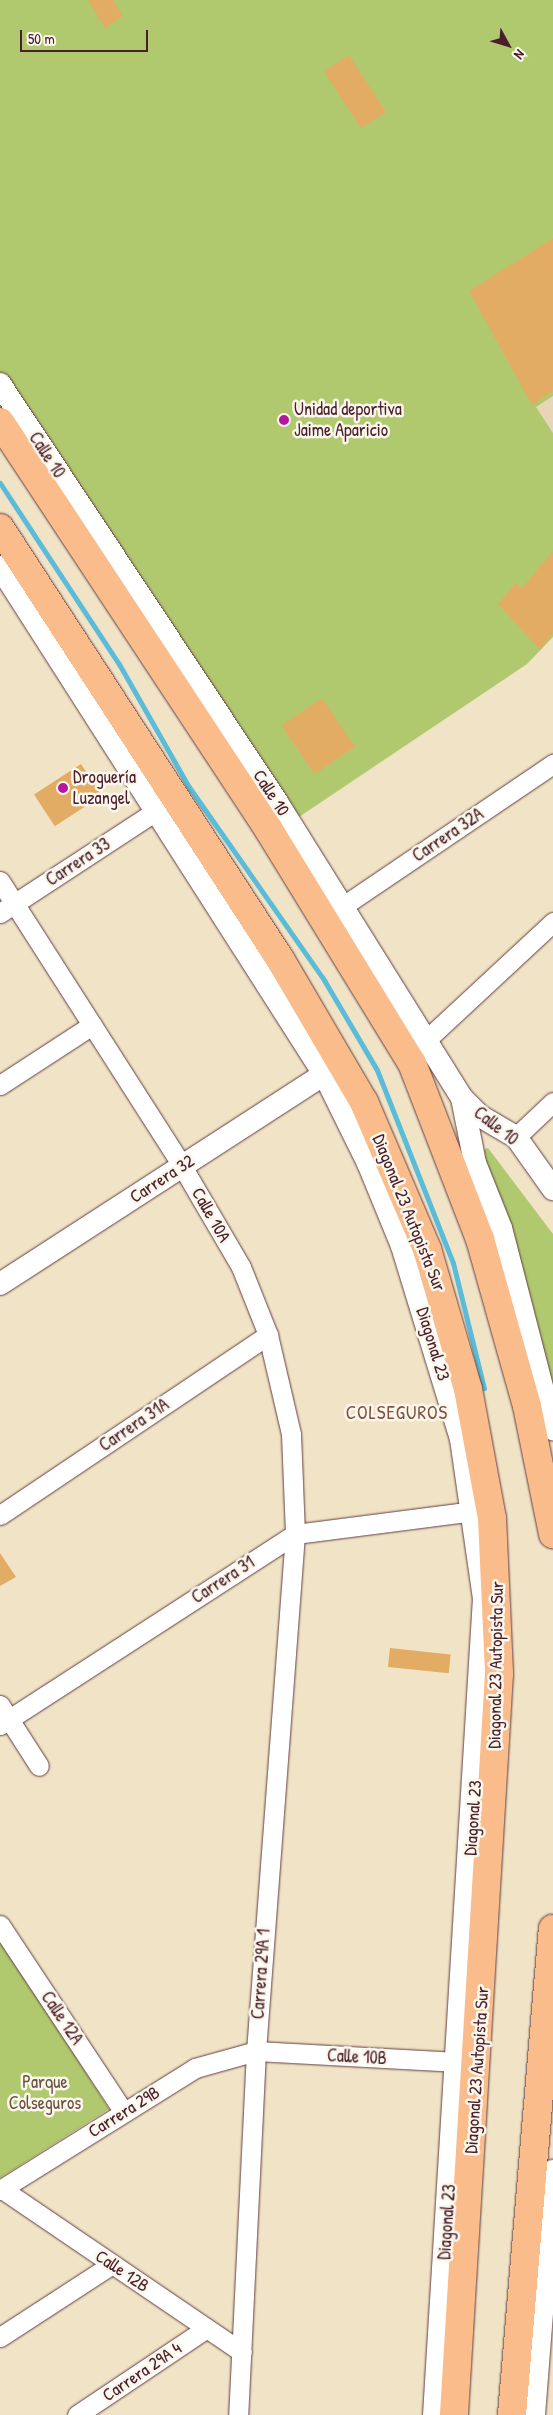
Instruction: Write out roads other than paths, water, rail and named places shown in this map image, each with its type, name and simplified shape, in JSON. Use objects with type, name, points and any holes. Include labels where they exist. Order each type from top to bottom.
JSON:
[{"type":"main road","name":"Calle 10","points":[[0,422],[269,830],[334,912]]},
{"type":"main road","points":[[0,528],[268,963]]},
{"type":"main road","points":[[246,795],[276,800],[269,830]]},
{"type":"main road","points":[[334,912],[412,1063],[442,1132],[480,1239],[537,1403],[553,1534]]},
{"type":"main road","name":"Diagonal 23 Autopista Sur","points":[[268,963],[364,1102],[427,1249],[468,1389],[492,1518],[499,1674],[454,2415]]},
{"type":"main road","points":[[512,2415],[553,1929]]},
{"type":"street","name":"Calle 10","points":[[0,384],[276,800],[334,912],[425,1041],[462,1098],[480,1116],[516,1137],[553,1188]]},
{"type":"street","points":[[0,567],[156,810],[268,963]]},
{"type":"street","name":"Carrera 32A","points":[[334,912],[553,764]]},
{"type":"street","name":"Carrera 33","points":[[7,908],[156,810]]},
{"type":"street","name":"Calle 10A","points":[[0,881],[7,908],[92,1025],[182,1166],[241,1267],[268,1335],[291,1434],[295,1534]]},
{"type":"street","points":[[425,1041],[553,922]]},
{"type":"street","name":"Diagonal 23","points":[[268,963],[368,1163],[402,1246],[461,1439],[475,1511],[484,1598],[482,1666],[434,2415]]},
{"type":"street","points":[[0,1085],[92,1025]]},
{"type":"street","name":"Carrera 32","points":[[0,1284],[324,1074]]},
{"type":"street","points":[[462,1098],[476,1163],[501,1228],[537,1403],[553,1429]]},
{"type":"street","points":[[516,1137],[553,1102]]},
{"type":"street","name":"Carrera 31A","points":[[0,1515],[268,1335]]},
{"type":"street","name":"Carrera 31","points":[[3,1717],[295,1534],[475,1511]]},
{"type":"street","name":"Carrera 29A 1","points":[[238,2415],[256,2051],[295,1534]]},
{"type":"street","points":[[3,1717],[39,1766]]},
{"type":"street","name":"Calle 12A","points":[[0,1925],[123,2111]]},
{"type":"street","name":"Calle 10B","points":[[256,2051],[458,2062]]},
{"type":"street","name":"Carrera 29B","points":[[1,2190],[123,2111],[196,2068],[256,2051]]},
{"type":"street","points":[[534,2415],[553,2171]]},
{"type":"street","name":"Calle 12B","points":[[1,2190],[242,2352]]},
{"type":"street","points":[[0,2337],[111,2264]]},
{"type":"street","name":"Carrera 29A 4","points":[[76,2415],[207,2328]]},
{"type":"waterway","points":[[0,483],[119,664],[189,787],[324,980],[377,1070],[453,1263],[484,1388]]},
{"type":"place","name":"Unidad deportiva Jaime Aparicio","points":[[284,420]]},
{"type":"place","name":"Droguería Luzangel","points":[[63,788]]},
{"type":"district","name":"COLSEGUROS","points":[[397,1413]]},
{"type":"park label","name":"Parque Colseguros","points":[[45,2093]]}]
